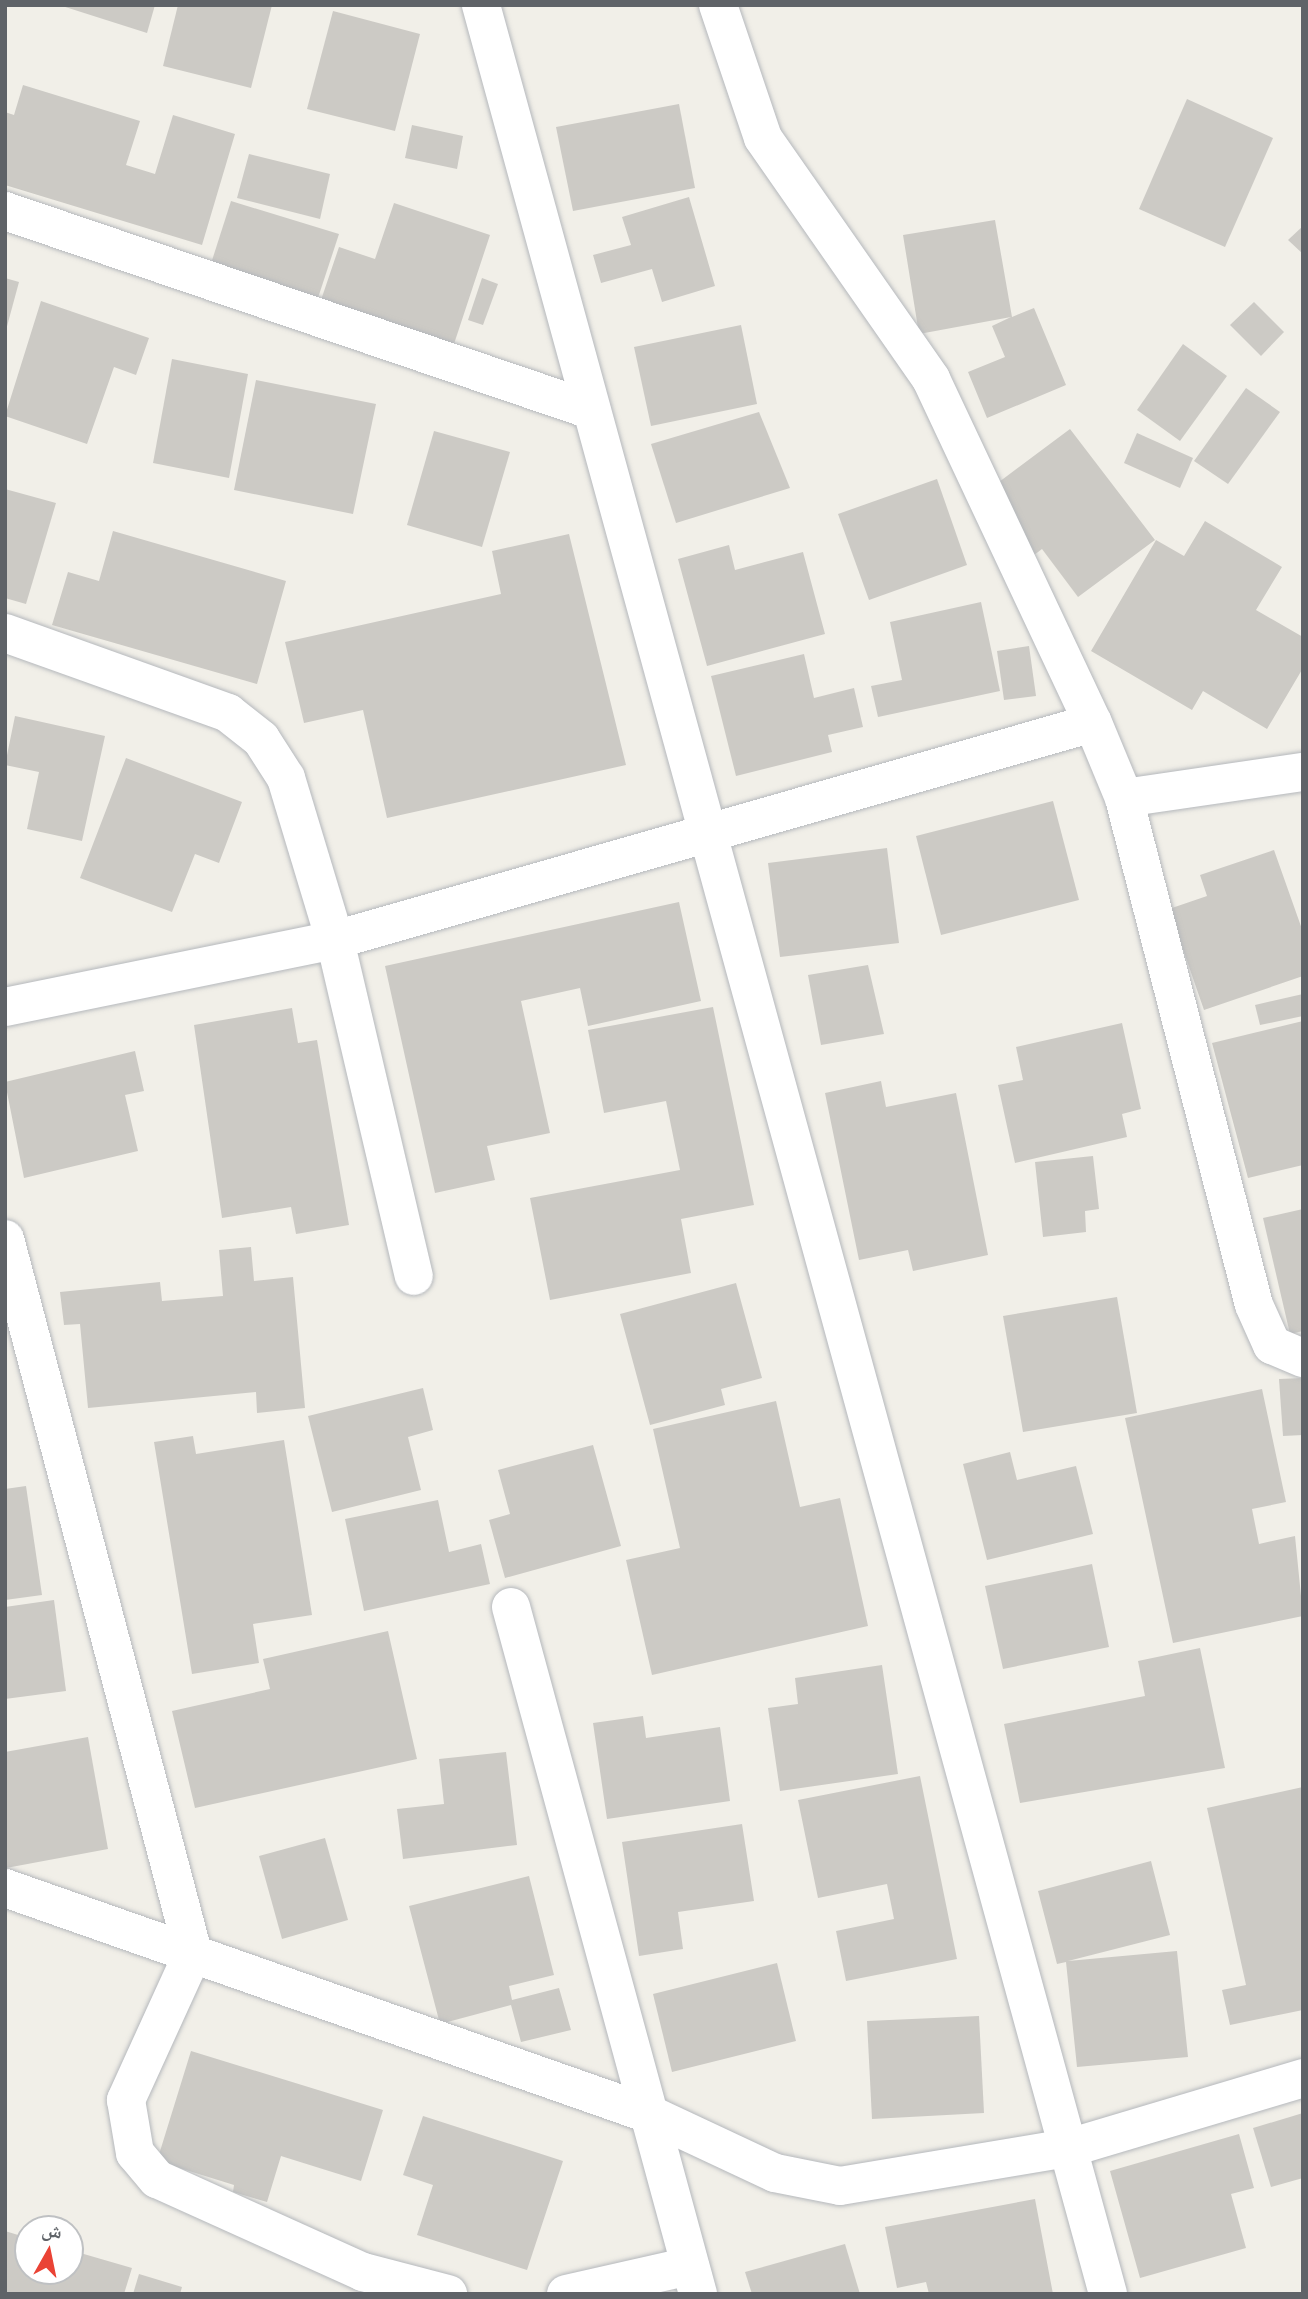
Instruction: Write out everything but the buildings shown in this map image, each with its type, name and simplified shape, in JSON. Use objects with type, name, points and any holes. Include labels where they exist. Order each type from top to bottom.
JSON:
[{"type":"street","points":[[481,5],[1072,2147],[1108,2294]]},
{"type":"street","points":[[718,5],[763,138],[931,379],[1093,723],[1124,798],[1254,1305],[1272,1345],[1303,1358]]},
{"type":"street","points":[[5,211],[591,410]]},
{"type":"street","points":[[5,633],[228,713],[261,739],[286,778],[335,940],[414,1276]]},
{"type":"street","points":[[5,1007],[335,940],[712,837],[1093,723]]},
{"type":"street","points":[[1124,798],[1303,772]]},
{"type":"street","points":[[5,1239],[193,1953],[126,2100],[135,2153],[157,2179],[363,2272],[448,2294]]},
{"type":"street","points":[[510,1607],[694,2280],[566,2294]]},
{"type":"street","points":[[5,1888],[649,2114],[775,2173],[840,2186],[1072,2147],[1303,2078]]}]
